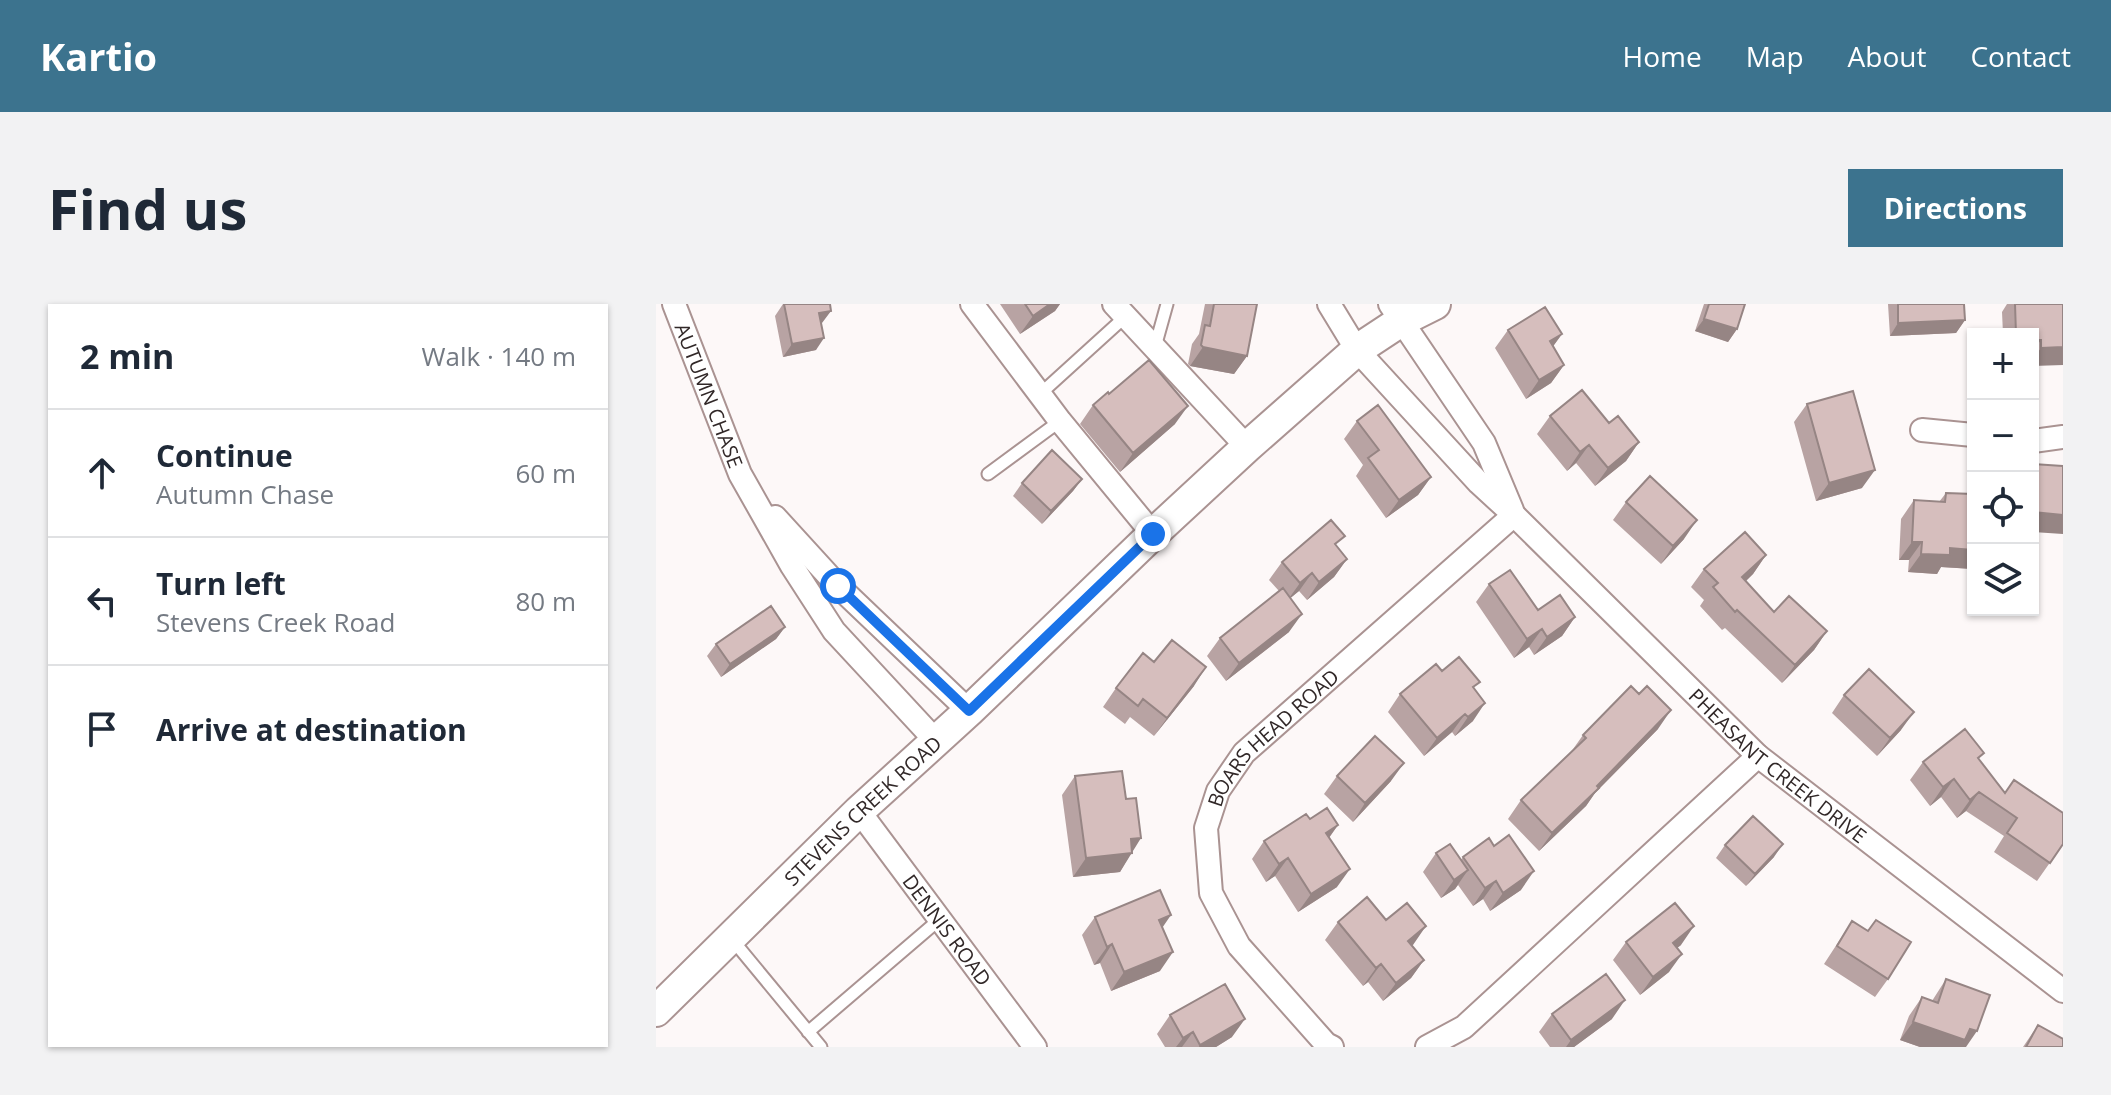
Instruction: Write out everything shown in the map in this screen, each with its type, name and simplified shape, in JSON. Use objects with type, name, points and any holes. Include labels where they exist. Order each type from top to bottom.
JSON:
[{"type":"street","name":"AUTUMN CHASE","points":[[674,304],[740,474],[792,566],[834,631],[936,741]]},
{"type":"street","points":[[972,304],[1039,395],[1153,534]]},
{"type":"street","name":"PHEASANT CREEK DRIVE","points":[[1329,304],[1357,350],[1479,483],[1758,756],[2063,991]]},
{"type":"street","name":"STEVENS CREEK ROAD","points":[[656,1011],[859,811],[1247,447],[1395,313],[1435,304]]},
{"type":"street","points":[[1120,310],[1247,447]]},
{"type":"street","name":"PHEASANT CREEK DRIVE","points":[[1395,313],[1484,443],[1514,515]]},
{"type":"street","points":[[1429,429],[1459,407]]},
{"type":"street","points":[[1922,430],[1967,434]]},
{"type":"street","points":[[2039,440],[2063,437]]},
{"type":"street","name":"AUTUMN CHASE","points":[[747,487],[838,586],[969,711]]},
{"type":"street","name":"BOARS HEAD ROAD","points":[[1332,1047],[1239,946],[1211,893],[1206,828],[1218,791],[1244,753],[1514,515]]},
{"type":"street","points":[[1427,1047],[1464,1027],[1758,756]]},
{"type":"street","name":"DENNIS ROAD","points":[[859,811],[1035,1047]]},
{"type":"lane","points":[[1155,347],[1167,304]]},
{"type":"lane","points":[[1039,395],[1120,310]]},
{"type":"lane","points":[[988,474],[1060,421]]},
{"type":"lane","points":[[808,1032],[940,919]]},
{"type":"lane","points":[[730,938],[821,1047]]},
{"type":"building","points":[[784,304],[830,304],[831,311],[819,313],[824,338],[792,344]]},
{"type":"building","points":[[1025,304],[1050,304],[1033,316]]},
{"type":"building","points":[[1214,304],[1257,304],[1247,356],[1201,345],[1205,325],[1210,326]]},
{"type":"building","points":[[1709,304],[1745,304],[1737,329],[1704,319]]},
{"type":"building","points":[[1898,304],[1964,304],[1965,320],[1898,323]]},
{"type":"building","points":[[2015,304],[2063,304],[2063,347],[2041,348],[2039,328],[2016,328]]},
{"type":"building","points":[[1545,307],[1562,334],[1550,341],[1564,365],[1539,380],[1508,330]]},
{"type":"building","points":[[1149,360],[1188,406],[1133,453],[1093,405]]},
{"type":"building","points":[[1582,390],[1609,423],[1618,416],[1639,442],[1608,468],[1589,445],[1580,452],[1550,416]]},
{"type":"building","points":[[1853,391],[1875,470],[1829,483],[1807,404]]},
{"type":"building","points":[[1378,405],[1431,477],[1399,500],[1368,458],[1379,450],[1357,421]]},
{"type":"building","points":[[1052,450],[1082,479],[1051,511],[1022,483]]},
{"type":"building","points":[[2039,464],[2063,466],[2063,515],[2039,513]]},
{"type":"building","points":[[1650,476],[1697,520],[1673,546],[1626,502]]},
{"type":"building","points":[[1946,493],[1967,494],[1967,549],[1950,548],[1950,555],[1921,554],[1922,542],[1912,542],[1914,500],[1945,502]]},
{"type":"building","points":[[1331,520],[1345,536],[1335,544],[1347,559],[1319,582],[1312,573],[1300,583],[1282,562]]},
{"type":"building","points":[[1745,532],[1766,555],[1742,577],[1774,612],[1789,596],[1827,631],[1795,665],[1737,610],[1735,612],[1713,587],[1718,583],[1704,569]]},
{"type":"building","points":[[1510,570],[1538,610],[1560,595],[1575,617],[1547,637],[1542,629],[1527,639],[1489,584]]},
{"type":"building","points":[[1283,588],[1302,614],[1239,663],[1220,638]]},
{"type":"building","points":[[771,606],[785,627],[730,664],[716,644]]},
{"type":"building","points":[[1172,640],[1206,667],[1167,718],[1143,699],[1138,706],[1116,688],[1143,653],[1154,662]]},
{"type":"building","points":[[1459,657],[1480,682],[1473,687],[1485,703],[1468,717],[1465,714],[1437,738],[1400,694],[1436,664],[1442,671]]},
{"type":"building","points":[[1869,669],[1914,712],[1890,738],[1844,695]]},
{"type":"building","points":[[1631,686],[1639,694],[1647,686],[1671,710],[1597,786],[1599,788],[1552,833],[1521,800],[1586,738],[1583,735]]},
{"type":"building","points":[[1965,729],[1984,753],[1978,758],[2005,793],[2014,780],[2063,813],[2063,844],[2050,863],[2007,833],[2017,818],[1979,792],[1970,800],[1954,779],[1943,787],[1923,762]]},
{"type":"building","points":[[1375,736],[1404,763],[1365,803],[1337,776]]},
{"type":"building","points":[[1122,771],[1126,799],[1136,798],[1141,838],[1131,839],[1132,853],[1086,858],[1075,776]]},
{"type":"building","points":[[1327,808],[1338,825],[1326,833],[1350,869],[1311,894],[1288,858],[1279,864],[1264,841],[1306,814],[1310,819]]},
{"type":"building","points":[[1753,816],[1783,844],[1755,874],[1725,845]]},
{"type":"building","points":[[1509,835],[1534,871],[1503,893],[1496,881],[1485,888],[1463,857],[1489,838],[1494,846]]},
{"type":"building","points":[[1450,844],[1468,870],[1454,880],[1436,853]]},
{"type":"building","points":[[1160,890],[1171,915],[1159,920],[1173,952],[1124,972],[1112,944],[1107,947],[1095,917]]},
{"type":"building","points":[[1367,897],[1386,920],[1407,903],[1426,926],[1408,941],[1424,960],[1396,983],[1381,964],[1376,968],[1338,922]]},
{"type":"building","points":[[1675,903],[1694,926],[1673,943],[1682,954],[1653,977],[1626,942]]},
{"type":"building","points":[[1876,920],[1911,942],[1888,979],[1837,946],[1852,921],[1868,931]]},
{"type":"building","points":[[1606,974],[1625,1000],[1571,1040],[1552,1014]]},
{"type":"building","points":[[1946,979],[1990,995],[1977,1031],[1970,1029],[1965,1040],[1913,1022],[1922,997],[1938,1003]]},
{"type":"building","points":[[1225,984],[1245,1019],[1200,1045],[1193,1032],[1183,1038],[1170,1015]]},
{"type":"building","points":[[2038,1025],[2063,1039],[2063,1047],[2026,1047]]},
{"type":"route","points":[[838,586],[969,711],[1153,534]]}]
